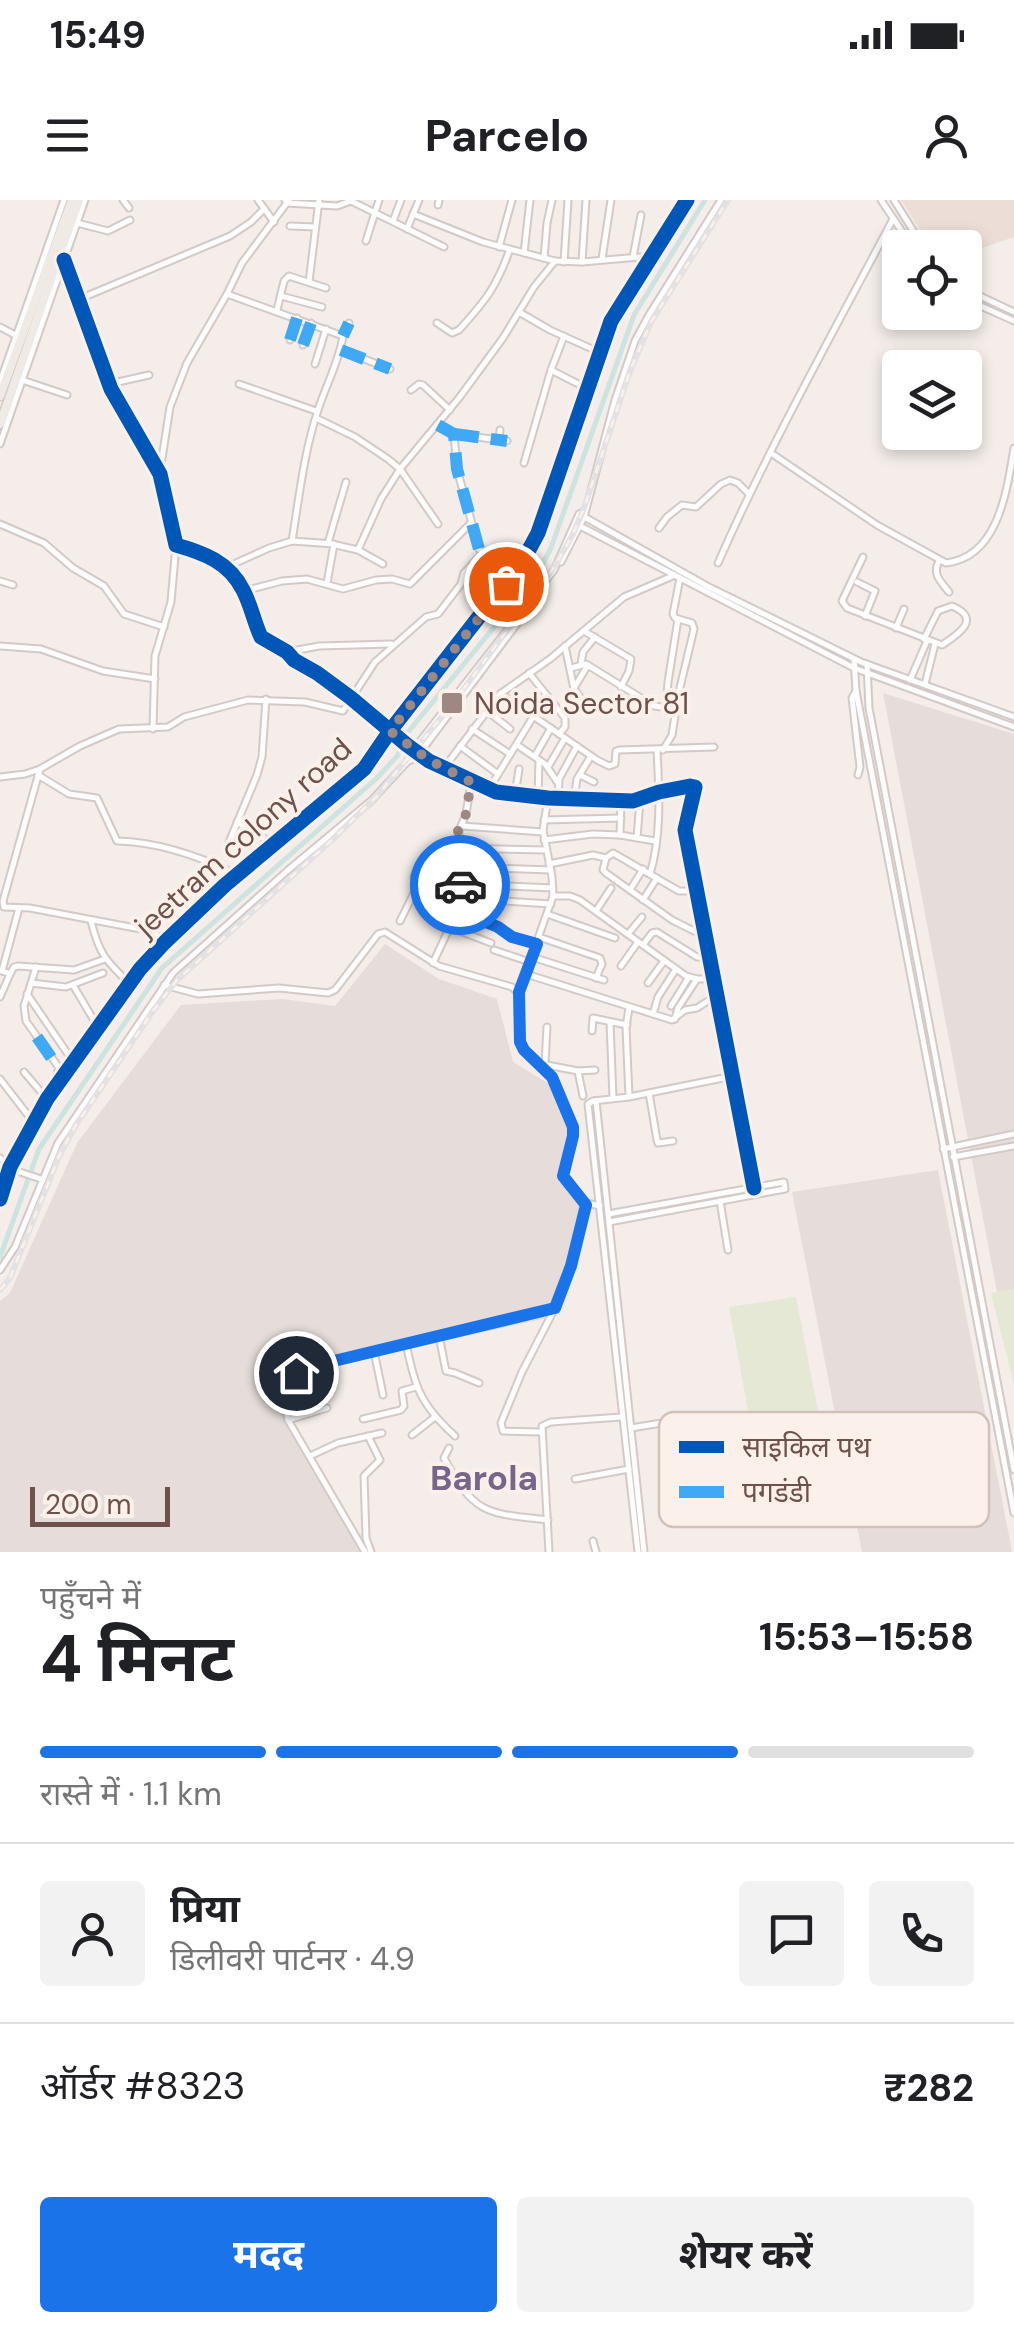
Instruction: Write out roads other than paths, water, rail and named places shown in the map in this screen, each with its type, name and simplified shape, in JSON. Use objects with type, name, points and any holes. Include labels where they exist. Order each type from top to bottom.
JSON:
[{"type":"main road","points":[[0,396],[78,200]]},
{"type":"main road","points":[[0,424],[78,200]]},
{"type":"street","points":[[0,444],[76,223],[78,200]]},
{"type":"street","points":[[0,382],[16,336],[78,200]]},
{"type":"street","points":[[123,200],[129,208]]},
{"type":"street","points":[[258,200],[274,222]]},
{"type":"street","points":[[366,241],[379,200]]},
{"type":"street","points":[[393,221],[402,200]]},
{"type":"street","points":[[406,229],[418,200]]},
{"type":"street","points":[[499,247],[512,200]]},
{"type":"street","points":[[524,253],[530,200]]},
{"type":"street","points":[[544,258],[552,200]]},
{"type":"street","points":[[564,263],[568,200]]},
{"type":"street","points":[[582,262],[586,200]]},
{"type":"street","points":[[602,260],[611,200]]},
{"type":"street","name":"jeetram colony road","points":[[0,1199],[47,1099],[140,969],[238,875],[364,769],[506,584],[538,533],[611,321],[687,200]]},
{"type":"street","points":[[0,1270],[15,1246],[58,1143],[164,985],[193,954],[372,800],[408,760],[414,760],[413,750],[554,574],[582,514],[635,341],[721,200]]},
{"type":"street","points":[[881,200],[900,230]]},
{"type":"street","points":[[894,200],[913,230]]},
{"type":"street","points":[[160,474],[176,388],[242,263],[287,201],[340,206],[351,201],[444,247]]},
{"type":"street","points":[[309,282],[318,203]]},
{"type":"street","points":[[77,300],[230,236],[264,209]]},
{"type":"street","points":[[413,214],[499,247],[554,262],[651,256]]},
{"type":"street","points":[[634,257],[641,215]]},
{"type":"street","points":[[76,223],[108,231],[130,220]]},
{"type":"street","points":[[718,563],[749,494],[894,220]]},
{"type":"street","points":[[290,226],[315,226]]},
{"type":"street","points":[[437,323],[452,333],[459,330],[492,292],[510,250]]},
{"type":"street","points":[[64,260],[120,407],[160,474],[176,544],[171,602],[155,656],[153,729]]},
{"type":"street","points":[[358,550],[381,499],[400,469],[450,410],[554,262]]},
{"type":"street","points":[[277,311],[286,277],[326,288]]},
{"type":"street","points":[[227,294],[343,336]]},
{"type":"street","points":[[280,296],[322,307]]},
{"type":"street","points":[[982,297],[1014,312]]},
{"type":"street","points":[[982,306],[1014,320]]},
{"type":"street","points":[[519,312],[600,353]]},
{"type":"street","points":[[290,340],[297,318]]},
{"type":"street","points":[[292,541],[316,414],[349,323]]},
{"type":"street","points":[[303,345],[311,324]]},
{"type":"street","points":[[0,327],[16,336]]},
{"type":"street","points":[[314,364],[326,329]]},
{"type":"street","points":[[524,463],[564,336]]},
{"type":"street","points":[[341,350],[390,369]]},
{"type":"street","points":[[551,370],[588,389]]},
{"type":"street","points":[[110,384],[149,375]]},
{"type":"street","points":[[22,380],[67,395]]},
{"type":"street","points":[[239,384],[316,414],[374,448],[400,469],[438,524]]},
{"type":"street","points":[[410,390],[424,385],[450,410]]},
{"type":"street","points":[[438,425],[454,434],[508,442]]},
{"type":"street","points":[[499,440],[500,430]]},
{"type":"street","points":[[454,434],[457,469],[471,523],[482,554],[506,584]]},
{"type":"street","points":[[770,454],[939,561],[953,563],[979,545],[994,528],[1005,497],[1014,448]]},
{"type":"street","points":[[659,528],[682,505],[696,508],[730,480],[749,494]]},
{"type":"street","points":[[326,584],[346,482]]},
{"type":"street","points":[[582,514],[707,586],[854,659],[1014,717]]},
{"type":"street","points":[[244,591],[307,579],[346,589],[376,580],[410,584],[471,523]]},
{"type":"street","points":[[0,524],[44,543],[72,568],[104,586],[124,614],[164,628]]},
{"type":"street","points":[[577,525],[854,668],[1014,728]]},
{"type":"street","points":[[227,567],[292,541],[358,550],[383,564]]},
{"type":"street","points":[[176,544],[227,567],[244,591],[261,637],[352,698],[413,750],[471,782],[515,796],[574,800],[640,800],[659,792],[695,787],[684,826],[754,1188]]},
{"type":"street","points":[[0,777],[39,772],[80,746],[120,729],[171,726],[184,717],[248,700],[306,702],[343,711],[368,671],[426,617],[438,614],[464,572],[482,554]]},
{"type":"street","points":[[863,557],[842,600],[844,606],[929,641],[946,645],[966,627],[967,620],[957,607],[936,613],[929,641],[924,685]]},
{"type":"street","points":[[939,561],[937,577],[949,592]]},
{"type":"street","points":[[643,900],[654,876],[660,750],[671,739],[694,630],[692,623],[676,618],[672,610],[678,577]]},
{"type":"street","points":[[444,768],[500,694],[624,597],[678,577]]},
{"type":"street","points":[[0,581],[14,585]]},
{"type":"street","points":[[857,582],[875,591],[866,616]]},
{"type":"street","points":[[896,628],[904,609]]},
{"type":"street","points":[[666,708],[678,619]]},
{"type":"street","points":[[584,630],[632,659],[621,687]]},
{"type":"street","points":[[574,690],[584,664],[583,652],[594,638]]},
{"type":"street","points":[[910,680],[929,641]]},
{"type":"street","points":[[287,652],[308,646],[394,644]]},
{"type":"street","points":[[0,646],[41,649],[103,671],[156,679]]},
{"type":"street","points":[[565,646],[574,690],[580,697]]},
{"type":"street","points":[[854,659],[856,691],[943,1149],[949,1158],[1014,1470]]},
{"type":"street","points":[[570,668],[584,664],[654,706],[676,709]]},
{"type":"street","points":[[867,664],[868,708],[952,1148],[949,1158],[1014,1514]]},
{"type":"street","points":[[529,673],[564,718],[562,736],[548,767]]},
{"type":"street","points":[[856,691],[852,698],[858,775]]},
{"type":"street","points":[[500,694],[610,766],[619,750],[714,747]]},
{"type":"street","points":[[227,846],[262,757],[266,699]]},
{"type":"street","points":[[487,711],[510,730]]},
{"type":"street","points":[[489,789],[534,716]]},
{"type":"street","points":[[538,798],[537,759],[551,728]]},
{"type":"street","points":[[472,729],[510,754]]},
{"type":"street","points":[[516,744],[548,767],[558,783]]},
{"type":"street","points":[[460,746],[498,774]]},
{"type":"street","points":[[558,799],[558,783],[577,746]]},
{"type":"street","points":[[574,800],[580,774],[591,756]]},
{"type":"street","points":[[515,796],[519,769]]},
{"type":"street","points":[[39,772],[70,794],[97,798],[117,841],[165,848],[238,875]]},
{"type":"street","points":[[39,772],[2,904],[6,908],[30,908],[152,931],[165,942]]},
{"type":"street","points":[[580,774],[594,782]]},
{"type":"street","points":[[432,962],[459,911],[458,831],[466,814],[471,782]]},
{"type":"street","points":[[548,798],[544,836],[551,904],[519,992],[521,1046],[556,1084],[573,1127],[563,1176],[586,1205],[600,1206]]},
{"type":"street","points":[[637,838],[640,800]]},
{"type":"street","points":[[620,834],[621,801]]},
{"type":"street","points":[[544,820],[621,818]]},
{"type":"street","points":[[237,822],[274,845]]},
{"type":"street","points":[[461,826],[544,836],[620,834],[655,841]]},
{"type":"street","points":[[458,848],[546,850]]},
{"type":"street","points":[[698,891],[679,890],[614,852],[606,858],[604,871],[672,920],[706,938]]},
{"type":"street","points":[[400,921],[416,889],[414,876],[422,862],[458,868],[550,867],[585,856],[606,858]]},
{"type":"street","points":[[630,890],[643,870]]},
{"type":"street","points":[[460,884],[574,896],[676,969],[693,978],[714,979]]},
{"type":"street","points":[[596,911],[611,888]]},
{"type":"street","points":[[479,920],[490,900],[551,904]]},
{"type":"street","points":[[10,974],[1,971],[19,908]]},
{"type":"street","points":[[450,927],[531,960],[600,979],[602,959],[538,940],[512,937],[459,911]]},
{"type":"street","points":[[547,914],[615,938]]},
{"type":"street","points":[[628,934],[642,916]]},
{"type":"street","points":[[90,921],[105,959],[130,984]]},
{"type":"street","points":[[164,985],[210,994],[279,988],[332,992],[381,932],[445,968],[519,992]]},
{"type":"street","points":[[621,966],[657,932],[697,957],[710,958]]},
{"type":"street","points":[[0,997],[14,967],[74,970],[105,959]]},
{"type":"street","points":[[648,983],[664,961]]},
{"type":"street","points":[[36,967],[23,1012],[64,1076]]},
{"type":"street","points":[[653,1014],[658,997],[676,969]]},
{"type":"street","points":[[31,983],[66,987],[103,973]]},
{"type":"street","points":[[526,974],[674,1020]]},
{"type":"street","points":[[671,1006],[693,978]]},
{"type":"street","points":[[674,1020],[693,978]]},
{"type":"street","points":[[73,986],[100,1029]]},
{"type":"street","points":[[27,994],[74,1064]]},
{"type":"street","points":[[674,1020],[685,1010],[717,996]]},
{"type":"street","points":[[629,1008],[629,1097]]},
{"type":"street","points":[[592,1031],[593,1018],[627,1025]]},
{"type":"street","points":[[610,1022],[613,1098]]},
{"type":"street","points":[[543,1066],[547,1027]]},
{"type":"street","points":[[543,1066],[595,1070]]},
{"type":"street","points":[[578,1071],[582,1096]]},
{"type":"street","points":[[24,1072],[47,1099]]},
{"type":"street","points":[[604,1215],[590,1102],[733,1076]]},
{"type":"street","points":[[0,1079],[34,1123]]},
{"type":"street","points":[[648,1094],[656,1140],[673,1141]]},
{"type":"street","points":[[596,1101],[604,1215],[631,1428],[641,1552]]},
{"type":"street","points":[[943,1149],[1014,1134]]},
{"type":"street","points":[[949,1158],[1014,1146]]},
{"type":"street","points":[[0,1158],[13,1169],[40,1179]]},
{"type":"street","points":[[604,1215],[784,1186],[605,1223]]},
{"type":"street","points":[[720,1202],[728,1250]]},
{"type":"street","points":[[542,1432],[503,1431],[500,1426],[555,1308],[571,1266],[586,1205]]},
{"type":"street","points":[[605,1223],[628,1469],[641,1552]]},
{"type":"street","points":[[368,1552],[288,1420],[286,1405],[296,1373],[555,1308]]},
{"type":"street","points":[[439,1336],[446,1371],[479,1384]]},
{"type":"street","points":[[406,1344],[421,1398],[455,1436]]},
{"type":"street","points":[[374,1351],[383,1394]]},
{"type":"street","points":[[363,1419],[401,1410],[402,1391],[416,1388]]},
{"type":"street","points":[[288,1420],[326,1408]]},
{"type":"street","points":[[549,1552],[542,1426],[623,1416]]},
{"type":"street","points":[[412,1436],[435,1417]]},
{"type":"street","points":[[631,1428],[659,1423]]},
{"type":"street","points":[[310,1456],[338,1443],[382,1433]]},
{"type":"street","points":[[368,1436],[380,1460],[364,1474],[363,1480],[368,1552]]},
{"type":"street","points":[[449,1448],[444,1458],[464,1493],[478,1504],[491,1512],[548,1520]]},
{"type":"street","points":[[575,1479],[628,1469]]},
{"type":"street","points":[[593,1541],[596,1552]]},
{"type":"waterway","points":[[0,1257],[39,1149],[162,968],[377,778],[398,755],[404,737],[536,576],[551,548],[634,315],[705,200]]},
{"type":"railway","points":[[0,1290],[10,1278],[60,1154],[153,1011],[177,980],[376,797],[453,703],[555,566],[584,508],[630,371],[651,322],[728,200]]},
{"type":"place","name":"Noida Sector 81","points":[[452,703]]},
{"type":"district","name":"Barola","points":[[484,1478]]}]
